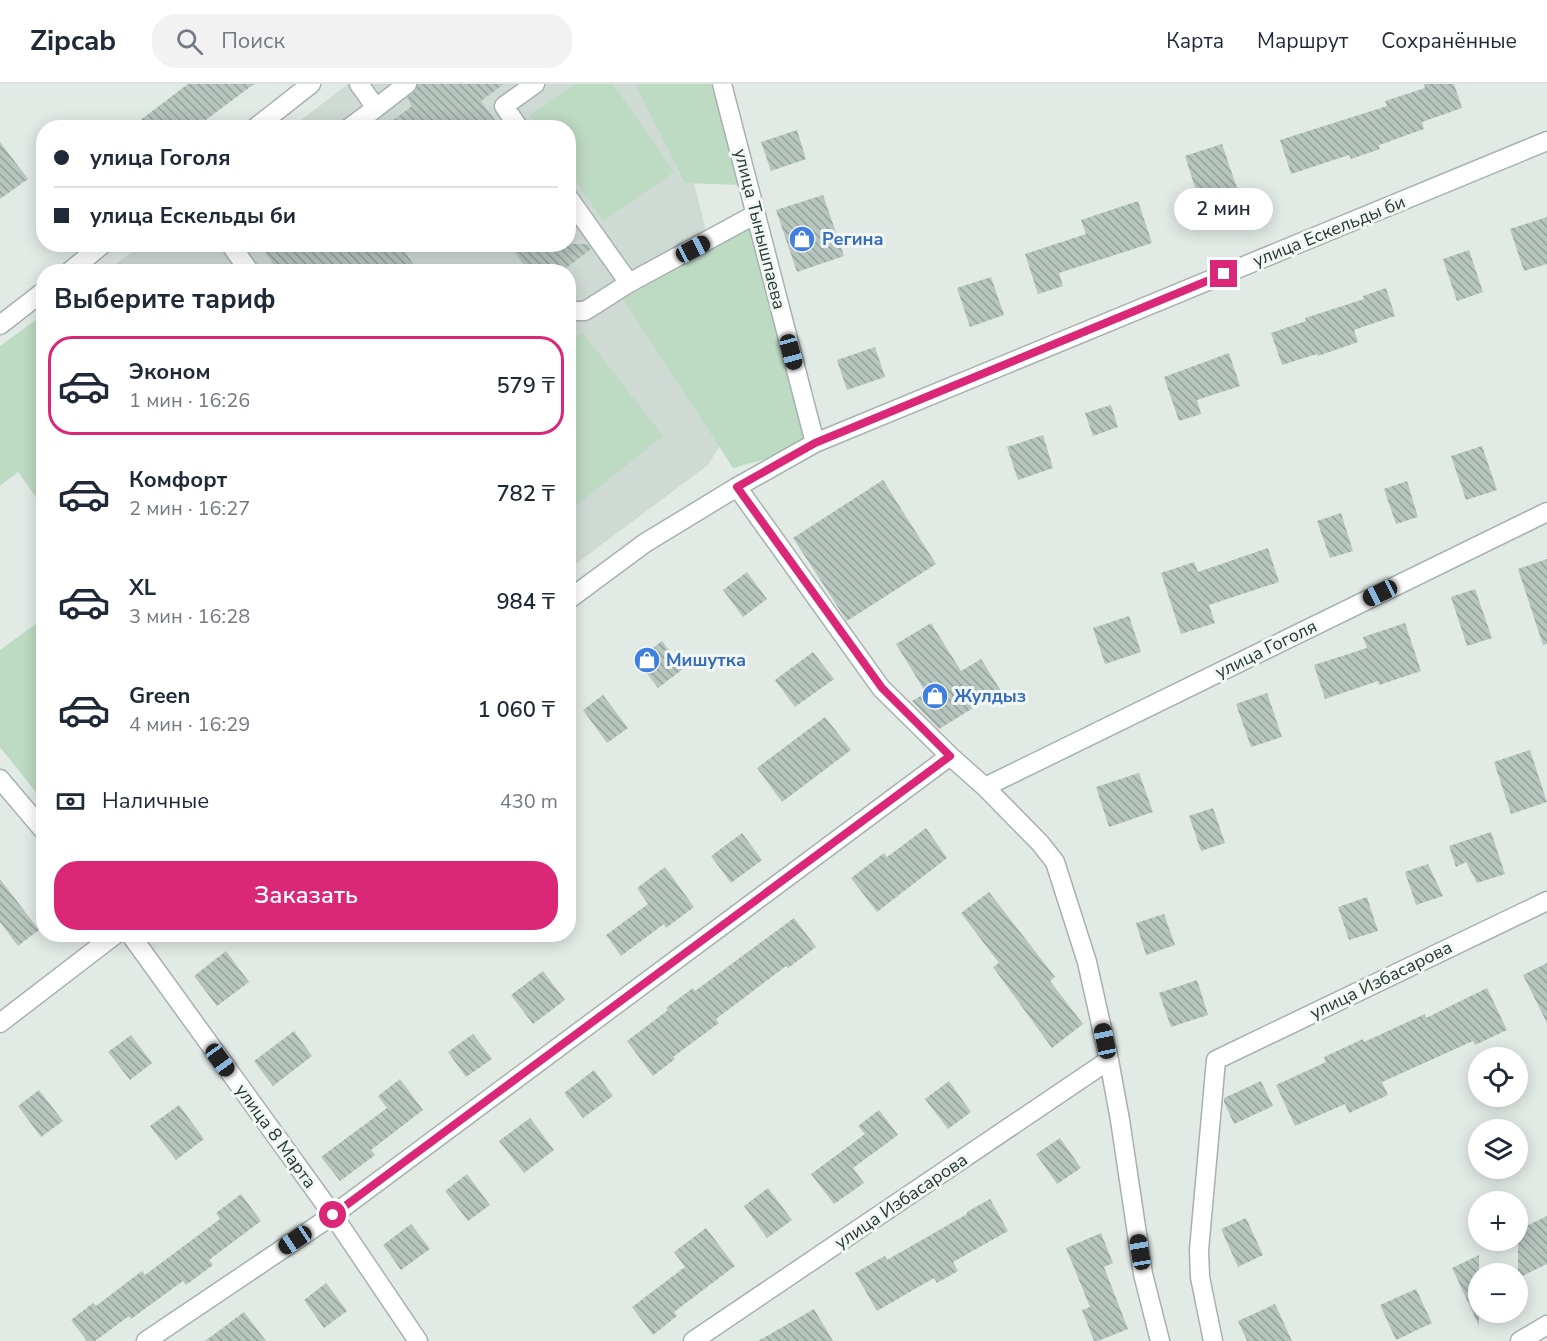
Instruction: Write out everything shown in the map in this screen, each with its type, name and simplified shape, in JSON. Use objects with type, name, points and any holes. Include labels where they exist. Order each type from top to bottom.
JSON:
[{"type":"street","points":[[265,120],[311,84]]},
{"type":"street","points":[[358,84],[376,108]]},
{"type":"street","points":[[360,120],[407,84]]},
{"type":"street","points":[[514,120],[504,106],[535,84]]},
{"type":"street","name":"улица Тынышпаева","points":[[722,84],[815,443]]},
{"type":"street","name":"улица Ескельды би","points":[[576,594],[645,543],[815,443],[1547,141]]},
{"type":"street","points":[[576,208],[629,283]]},
{"type":"street","points":[[576,310],[585,311],[629,283],[756,214]]},
{"type":"street","points":[[79,264],[94,252]]},
{"type":"street","points":[[0,325],[36,297]]},
{"type":"street","points":[[737,487],[882,688],[950,756],[985,786],[1040,843],[1055,862],[1087,962],[1109,1060],[1143,1274],[1160,1341]]},
{"type":"street","name":"улица Гоголя","points":[[985,786],[1547,512]]},
{"type":"street","points":[[146,1341],[333,1215],[950,756]]},
{"type":"street","points":[[0,779],[36,822]]},
{"type":"street","name":"улица Избасарова","points":[[1213,1341],[1200,1277],[1198,1250],[1216,1060],[1547,901]]},
{"type":"street","points":[[0,1023],[106,942]]},
{"type":"street","name":"улица 8 Марта","points":[[136,942],[333,1215],[418,1341]]},
{"type":"street","name":"улица Избасарова","points":[[693,1341],[1109,1060]]},
{"type":"street","points":[[1520,1341],[1547,1325]]},
{"type":"shaded area","points":[[348,84],[669,84],[739,361],[722,442],[708,465],[576,564],[576,264],[116,264],[132,252],[576,252],[576,120],[301,120]]},
{"type":"green space","points":[[575,84],[613,84],[674,172],[603,221],[576,181],[576,120],[533,120],[530,115]]},
{"type":"green space","points":[[635,84],[711,84],[739,185],[685,183]]},
{"type":"green space","points":[[753,227],[809,447],[733,468],[623,299]]},
{"type":"green space","points":[[36,320],[36,497],[18,472],[0,486],[0,346]]},
{"type":"green space","points":[[582,332],[663,436],[576,505],[576,337]]},
{"type":"green space","points":[[36,624],[36,792],[0,747],[0,650]]},
{"type":"building","points":[[188,84],[254,84],[206,120],[141,120]]},
{"type":"building","points":[[418,84],[504,84],[481,101],[495,120],[394,120],[412,106],[407,98]]},
{"type":"building","points":[[1424,84],[1454,84],[1462,108],[1422,122],[1424,129],[1379,145],[1380,149],[1351,159],[1349,155],[1291,174],[1280,140],[1387,106],[1385,101],[1425,88]]},
{"type":"building","points":[[797,130],[806,159],[771,171],[761,142]]},
{"type":"building","points":[[0,142],[28,179],[0,199]]},
{"type":"building","points":[[1222,144],[1241,200],[1203,212],[1185,156]]},
{"type":"building","points":[[823,195],[844,256],[797,272],[776,210]]},
{"type":"building","points":[[1138,201],[1152,243],[1059,273],[1063,286],[1038,294],[1025,254],[1086,234],[1081,220]]},
{"type":"building","points":[[1547,217],[1547,264],[1524,271],[1510,229]]},
{"type":"building","points":[[576,244],[588,244],[591,249],[571,264],[523,264],[515,252],[576,252]]},
{"type":"building","points":[[1469,250],[1483,292],[1457,301],[1443,259]]},
{"type":"building","points":[[265,252],[405,252],[413,264],[273,264]]},
{"type":"building","points":[[991,277],[1004,315],[970,327],[957,288]]},
{"type":"building","points":[[1386,288],[1395,316],[1354,330],[1358,342],[1318,356],[1317,354],[1282,365],[1271,333],[1306,321],[1305,318],[1364,299],[1363,296]]},
{"type":"building","points":[[875,347],[885,377],[847,390],[837,360]]},
{"type":"building","points":[[1229,353],[1240,386],[1197,400],[1201,414],[1179,421],[1164,377]]},
{"type":"building","points":[[1111,405],[1118,427],[1093,436],[1085,413]]},
{"type":"building","points":[[1043,435],[1053,468],[1018,480],[1007,447]]},
{"type":"building","points":[[1482,446],[1497,490],[1466,500],[1451,456]]},
{"type":"building","points":[[883,480],[936,564],[847,621],[793,538]]},
{"type":"building","points":[[1407,481],[1418,517],[1396,524],[1384,489]]},
{"type":"building","points":[[1341,513],[1353,551],[1330,558],[1317,521]]},
{"type":"building","points":[[1268,548],[1279,582],[1209,605],[1215,623],[1181,634],[1161,573],[1194,562],[1198,572]]},
{"type":"building","points":[[1547,559],[1547,644],[1543,645],[1518,569]]},
{"type":"building","points":[[747,572],[767,599],[743,617],[723,590]]},
{"type":"building","points":[[1475,589],[1492,638],[1467,646],[1451,597]]},
{"type":"building","points":[[1129,616],[1141,652],[1105,664],[1093,628]]},
{"type":"building","points":[[931,623],[961,671],[981,659],[1001,691],[939,729],[912,701],[926,693],[896,644]]},
{"type":"building","points":[[1405,623],[1421,671],[1379,685],[1378,681],[1325,699],[1314,665],[1367,648],[1363,637]]},
{"type":"building","points":[[662,641],[683,669],[658,688],[637,660]]},
{"type":"building","points":[[813,652],[834,679],[795,707],[775,680]]},
{"type":"building","points":[[1267,693],[1282,737],[1251,747],[1236,704]]},
{"type":"building","points":[[603,695],[628,728],[607,743],[583,710]]},
{"type":"building","points":[[825,717],[851,750],[782,802],[757,768]]},
{"type":"building","points":[[1530,750],[1547,802],[1511,814],[1494,762]]},
{"type":"building","points":[[1139,773],[1153,812],[1109,827],[1096,787]]},
{"type":"building","points":[[1213,808],[1225,843],[1201,851],[1189,816]]},
{"type":"building","points":[[926,828],[947,858],[877,912],[851,878],[884,853],[887,857]]},
{"type":"building","points":[[1491,832],[1505,874],[1477,883],[1466,862],[1456,867],[1449,846]]},
{"type":"building","points":[[742,833],[762,860],[731,883],[711,856]]},
{"type":"building","points":[[1428,864],[1443,896],[1416,905],[1405,872]]},
{"type":"building","points":[[665,867],[694,907],[666,928],[664,924],[621,956],[606,935],[648,904],[637,888]]},
{"type":"building","points":[[0,879],[36,926],[36,932],[18,946],[0,922]]},
{"type":"building","points":[[989,892],[1055,977],[1050,981],[1083,1024],[1052,1048],[993,967],[999,963],[961,913]]},
{"type":"building","points":[[1367,897],[1378,931],[1349,940],[1338,907]]},
{"type":"building","points":[[1164,914],[1175,945],[1146,955],[1136,923]]},
{"type":"building","points":[[794,918],[816,947],[788,968],[786,966],[716,1019],[719,1023],[673,1057],[675,1059],[653,1076],[627,1041],[693,988],[695,991]]},
{"type":"building","points":[[226,951],[249,982],[217,1006],[194,976]]},
{"type":"building","points":[[1547,963],[1547,1023],[1523,975]]},
{"type":"building","points":[[543,971],[565,1000],[533,1024],[511,995]]},
{"type":"building","points":[[1197,980],[1208,1015],[1171,1027],[1159,993]]},
{"type":"building","points":[[1487,988],[1507,1030],[1475,1045],[1473,1041],[1382,1082],[1388,1095],[1349,1113],[1345,1104],[1295,1126],[1276,1085],[1326,1062],[1324,1057],[1363,1039],[1364,1042],[1425,1014],[1426,1018]]},
{"type":"building","points":[[294,1031],[312,1056],[273,1086],[254,1061]]},
{"type":"building","points":[[473,1034],[492,1059],[466,1077],[448,1052]]},
{"type":"building","points":[[131,1035],[152,1063],[130,1080],[108,1052]]},
{"type":"building","points":[[594,1070],[613,1096],[583,1118],[564,1093]]},
{"type":"building","points":[[400,1079],[423,1110],[371,1150],[375,1155],[340,1181],[321,1157],[387,1108],[378,1096]]},
{"type":"building","points":[[949,1081],[971,1112],[948,1129],[925,1099]]},
{"type":"building","points":[[1261,1081],[1273,1106],[1234,1124],[1224,1098]]},
{"type":"building","points":[[39,1090],[63,1121],[41,1137],[18,1106]]},
{"type":"building","points":[[179,1105],[204,1139],[176,1160],[150,1126]]},
{"type":"building","points":[[879,1110],[898,1135],[853,1168],[864,1183],[834,1204],[811,1174],[865,1134],[858,1126]]},
{"type":"building","points":[[530,1118],[554,1150],[524,1173],[499,1141]]},
{"type":"building","points":[[1060,1138],[1081,1168],[1057,1184],[1036,1154]]},
{"type":"building","points":[[467,1174],[490,1205],[468,1221],[445,1191]]},
{"type":"building","points":[[768,1188],[792,1220],[767,1238],[744,1206]]},
{"type":"building","points":[[241,1194],[261,1221],[209,1260],[213,1265],[186,1285],[183,1281],[131,1319],[129,1316],[95,1341],[87,1341],[71,1320],[93,1303],[96,1306],[142,1271],[145,1275],[220,1219],[216,1213]]},
{"type":"building","points":[[990,1199],[1008,1231],[953,1262],[958,1271],[937,1283],[934,1278],[877,1311],[855,1273],[885,1256],[887,1260]]},
{"type":"building","points":[[1547,1216],[1547,1264],[1528,1273],[1528,1263],[1518,1263],[1518,1251],[1528,1251],[1528,1225]]},
{"type":"building","points":[[1246,1218],[1263,1255],[1238,1267],[1221,1229]]},
{"type":"building","points":[[411,1224],[430,1249],[401,1270],[383,1245]]},
{"type":"building","points":[[706,1228],[735,1266],[674,1312],[677,1316],[653,1335],[632,1307],[685,1267],[674,1252]]},
{"type":"building","points":[[1101,1233],[1113,1263],[1104,1267],[1128,1329],[1094,1341],[1082,1310],[1090,1307],[1066,1248]]},
{"type":"building","points":[[1479,1255],[1479,1263],[1468,1263],[1468,1302],[1452,1268]]},
{"type":"building","points":[[326,1283],[347,1311],[324,1328],[304,1300]]},
{"type":"building","points":[[1416,1289],[1432,1323],[1396,1340],[1380,1305]]},
{"type":"building","points":[[1275,1304],[1292,1341],[1247,1341],[1238,1321]]},
{"type":"building","points":[[814,1309],[833,1341],[758,1341]]},
{"type":"building","points":[[244,1312],[266,1341],[205,1341]]},
{"type":"place","name":"Регина","points":[[802,239]]},
{"type":"place","name":"Мишутка","points":[[647,660]]},
{"type":"place","name":"Жулдыз","points":[[935,696]]},
{"type":"route","points":[[333,1215],[950,756],[882,688],[737,487],[815,443],[1224,274]]}]
